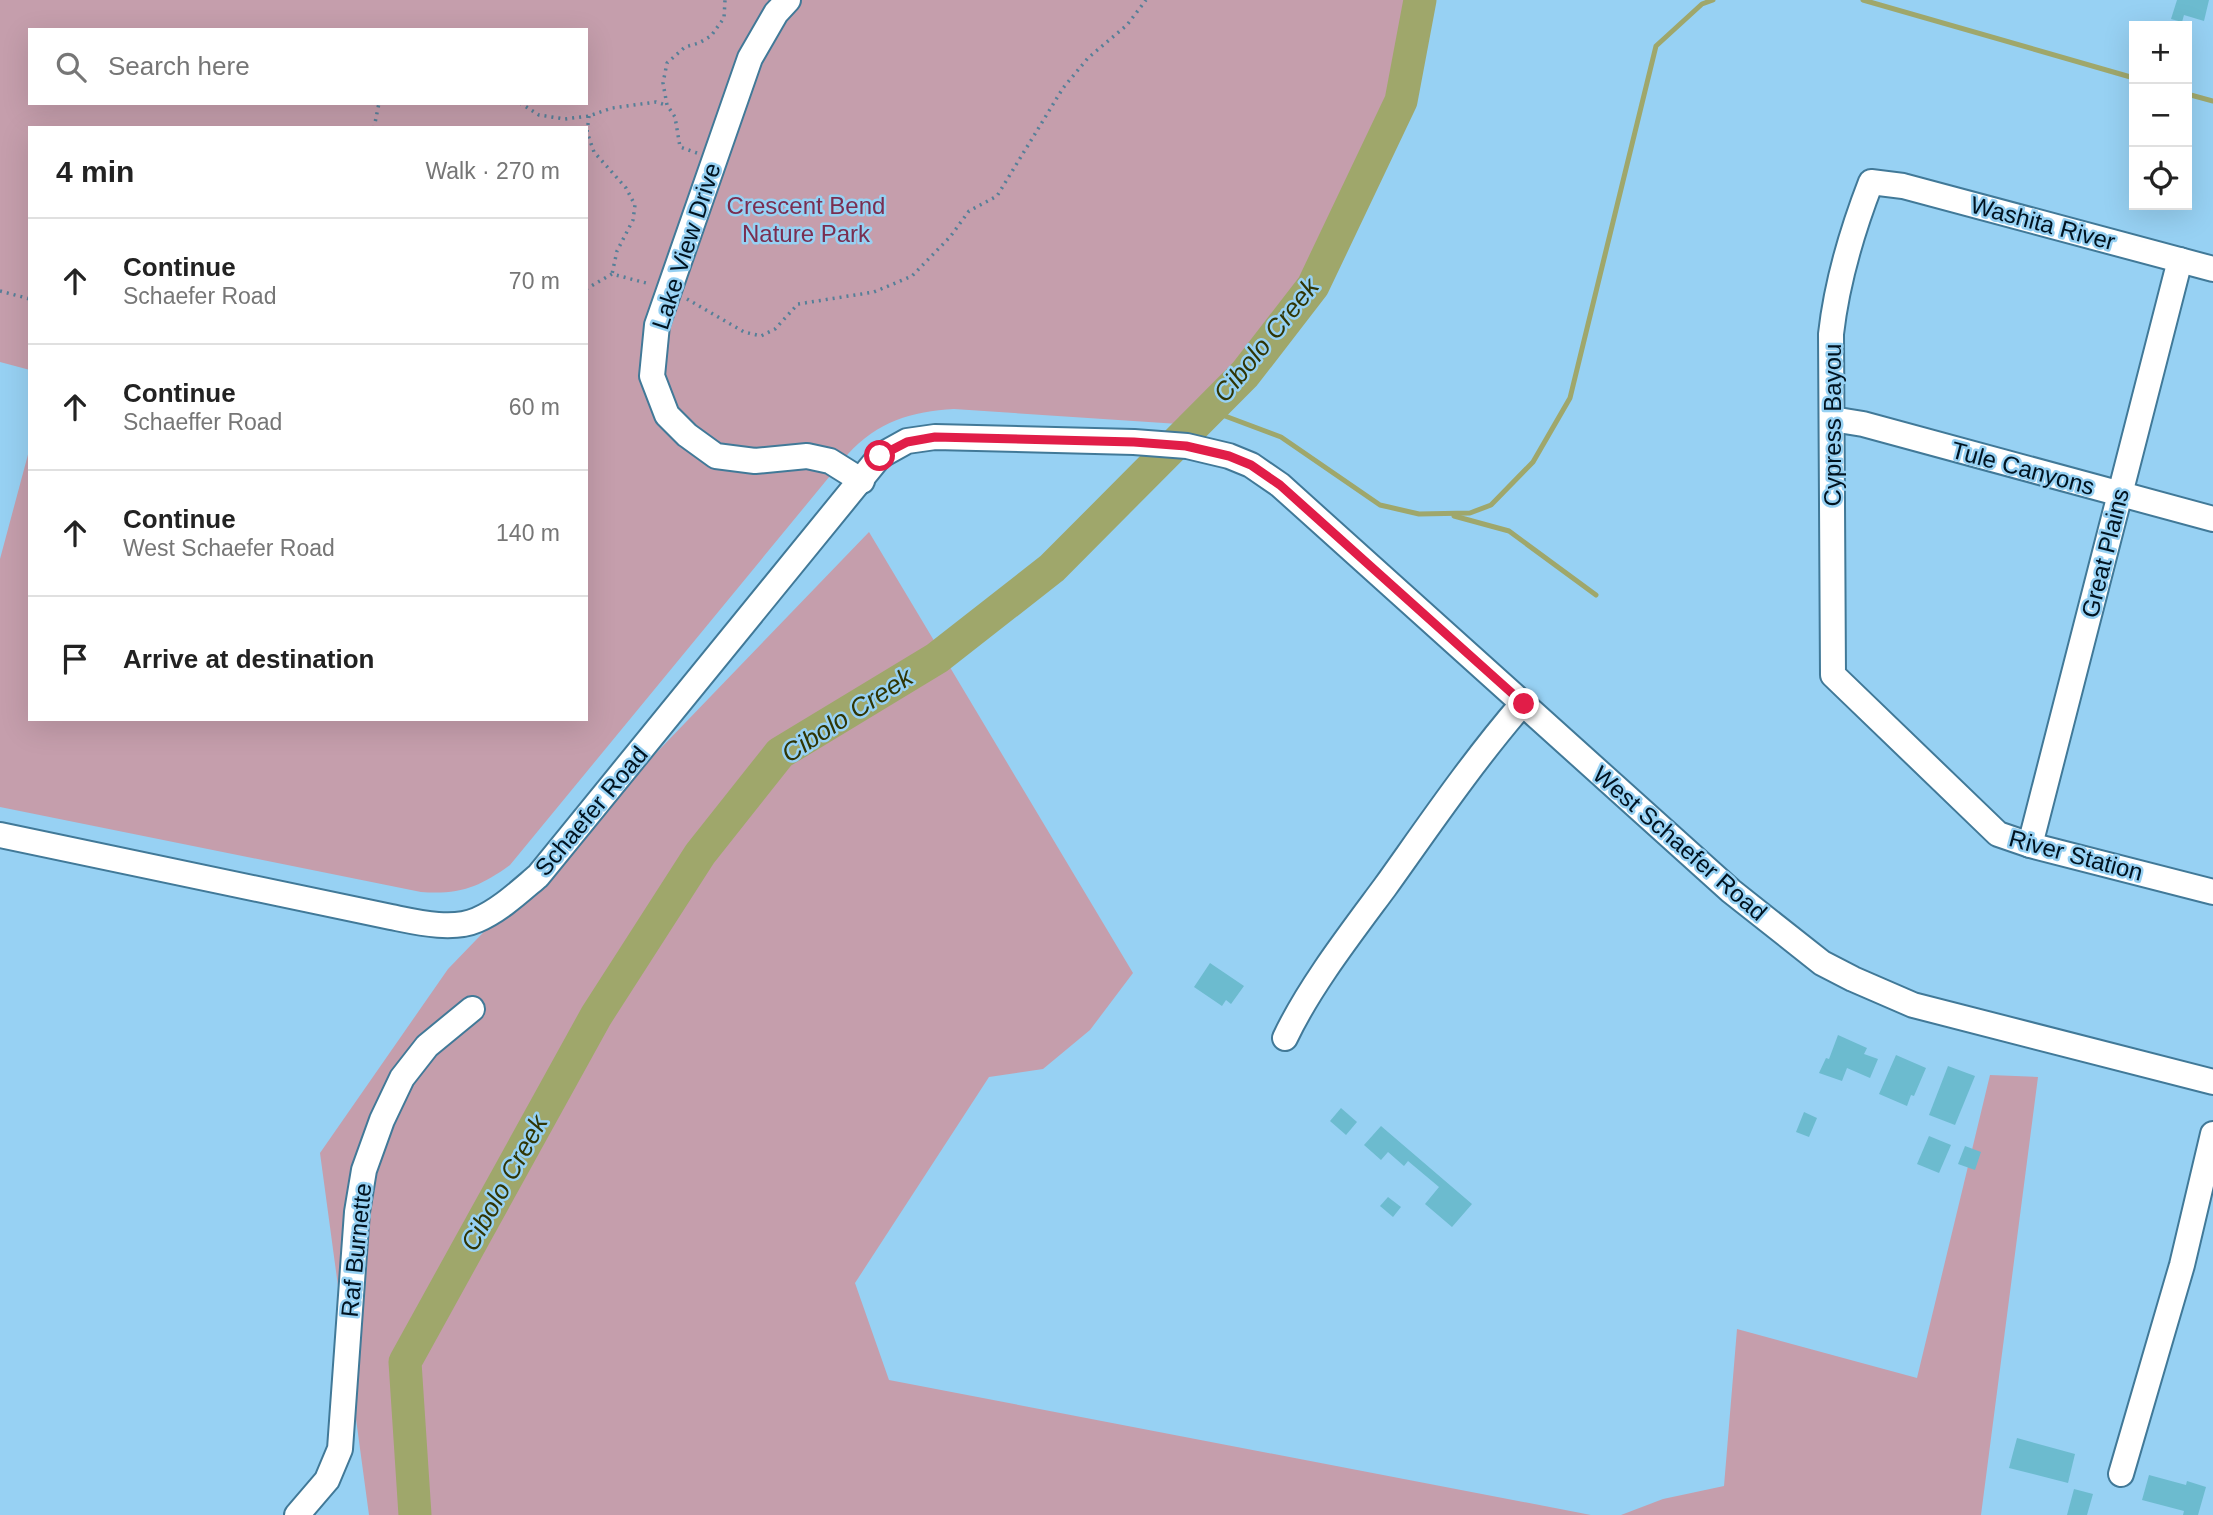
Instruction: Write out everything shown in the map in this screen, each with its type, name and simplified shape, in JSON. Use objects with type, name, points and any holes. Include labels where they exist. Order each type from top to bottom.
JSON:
[{"type":"street","name":"Lake View Drive","points":[[788,0],[776,13],[750,58],[657,325],[652,376],[667,415],[687,435],[716,456],[755,461],[807,456],[830,461],[862,481]]},
{"type":"street","name":"Washita River","points":[[1871,182],[1903,186],[2213,268]]},
{"type":"street","name":"Cypress Bayou","points":[[1833,675],[1831,334],[1835,302],[1856,221],[1871,182]]},
{"type":"street","name":"Great Plains","points":[[2030,845],[2180,260]]},
{"type":"street","name":"Tule Canyons","points":[[1832,419],[1863,424],[2213,519]]},
{"type":"street","name":"Schaefer Road","points":[[0,835],[391,917],[437,925],[474,922],[498,908],[538,876],[880,456],[907,442],[935,437],[1186,446],[1229,456]]},
{"type":"street","name":"West Schaefer Road","points":[[1229,456],[1251,465],[1280,485],[1731,891],[1822,963],[1913,1004],[2213,1082]]},
{"type":"street","name":"River Station","points":[[1833,675],[1998,834],[2030,845],[2213,892]]},
{"type":"street","points":[[1285,1038],[1330,964],[1434,816],[1464,775],[1524,704]]},
{"type":"street","name":"Raf Burnette","points":[[297,1515],[327,1480],[340,1449],[357,1212],[364,1170],[382,1120],[402,1078],[427,1046],[472,1009]]},
{"type":"street","points":[[2121,1474],[2182,1265],[2213,1134]]},
{"type":"path","points":[[715,159],[680,147],[675,117],[667,105],[663,83],[667,63],[685,47],[712,37],[723,18],[724,0]]},
{"type":"path","points":[[588,288],[612,274],[669,290],[744,332],[761,336],[775,329],[798,304],[874,292],[912,276],[950,237],[969,211],[997,196],[1063,88],[1088,58],[1126,25],[1146,0]]},
{"type":"path","points":[[523,105],[539,115],[565,119],[589,116],[612,108],[656,102],[667,105]]},
{"type":"path","points":[[374,126],[379,105]]},
{"type":"path","points":[[588,126],[589,116]]},
{"type":"path","points":[[588,135],[594,152],[626,188],[635,205],[633,220],[617,251],[612,274]]},
{"type":"path","points":[[0,290],[28,298]]},
{"type":"green space","name":"Crescent Bend Nature Park","points":[[0,0],[1420,0],[1401,101],[1313,286],[1245,374],[1194,425],[954,409],[924,412],[883,426],[848,454],[510,865],[479,884],[458,891],[421,892],[0,807],[0,559],[28,454],[28,721],[588,721],[588,126],[28,126],[28,369],[0,362]]},
{"type":"green space","points":[[869,532],[1133,973],[1090,1030],[1043,1069],[989,1077],[855,1283],[889,1380],[1591,1515],[369,1515],[320,1153],[448,969]]},
{"type":"green space","points":[[1990,1075],[2038,1077],[1981,1515],[1621,1515],[1663,1499],[1724,1486],[1737,1329],[1917,1378]]},
{"type":"building","points":[[2177,0],[2209,0],[2204,21],[2184,15],[2182,21],[2171,19]]},
{"type":"building","points":[[1210,963],[1244,986],[1231,1004],[1226,1000],[1222,1006],[1194,987]]},
{"type":"building","points":[[1838,1035],[1867,1048],[1864,1054],[1878,1059],[1870,1078],[1847,1068],[1842,1081],[1819,1073],[1826,1058],[1829,1059]]},
{"type":"building","points":[[1896,1055],[1926,1068],[1907,1106],[1879,1094]]},
{"type":"building","points":[[1948,1066],[1975,1076],[1955,1125],[1929,1115]]},
{"type":"building","points":[[1341,1108],[1357,1122],[1346,1135],[1330,1121]]},
{"type":"building","points":[[1804,1112],[1817,1118],[1809,1137],[1796,1132]]},
{"type":"building","points":[[1381,1126],[1472,1204],[1452,1227],[1425,1204],[1439,1187],[1408,1161],[1404,1166],[1388,1152],[1381,1160],[1364,1145]]},
{"type":"building","points":[[1929,1136],[1951,1145],[1939,1173],[1917,1164]]},
{"type":"building","points":[[1965,1146],[1981,1152],[1975,1170],[1958,1164]]},
{"type":"building","points":[[1388,1197],[1401,1207],[1393,1217],[1380,1206]]},
{"type":"building","points":[[2017,1438],[2075,1454],[2068,1483],[2009,1468]]},
{"type":"building","points":[[2149,1475],[2186,1485],[2187,1481],[2206,1487],[2198,1515],[2183,1515],[2184,1511],[2142,1500]]},
{"type":"building","points":[[2074,1489],[2093,1494],[2087,1515],[2067,1515]]},
{"type":"waterway","name":"Cibolo Creek","points":[[415,1515],[405,1362],[596,1016],[700,854],[780,753],[937,658],[1052,568],[1245,374],[1313,286],[1401,101],[1420,0]]},
{"type":"waterway","points":[[1209,410],[1281,437],[1380,505],[1419,514],[1470,513],[1491,505],[1533,462],[1570,398],[1656,46],[1702,4],[1713,0]]},
{"type":"waterway","points":[[1863,0],[2129,77]]},
{"type":"waterway","points":[[2192,95],[2213,101]]},
{"type":"waterway","points":[[1454,516],[1509,531],[1596,595]]},
{"type":"route","points":[[880,456],[907,442],[935,437],[1134,442],[1186,446],[1229,456],[1251,465],[1307,507],[1524,704]]}]
